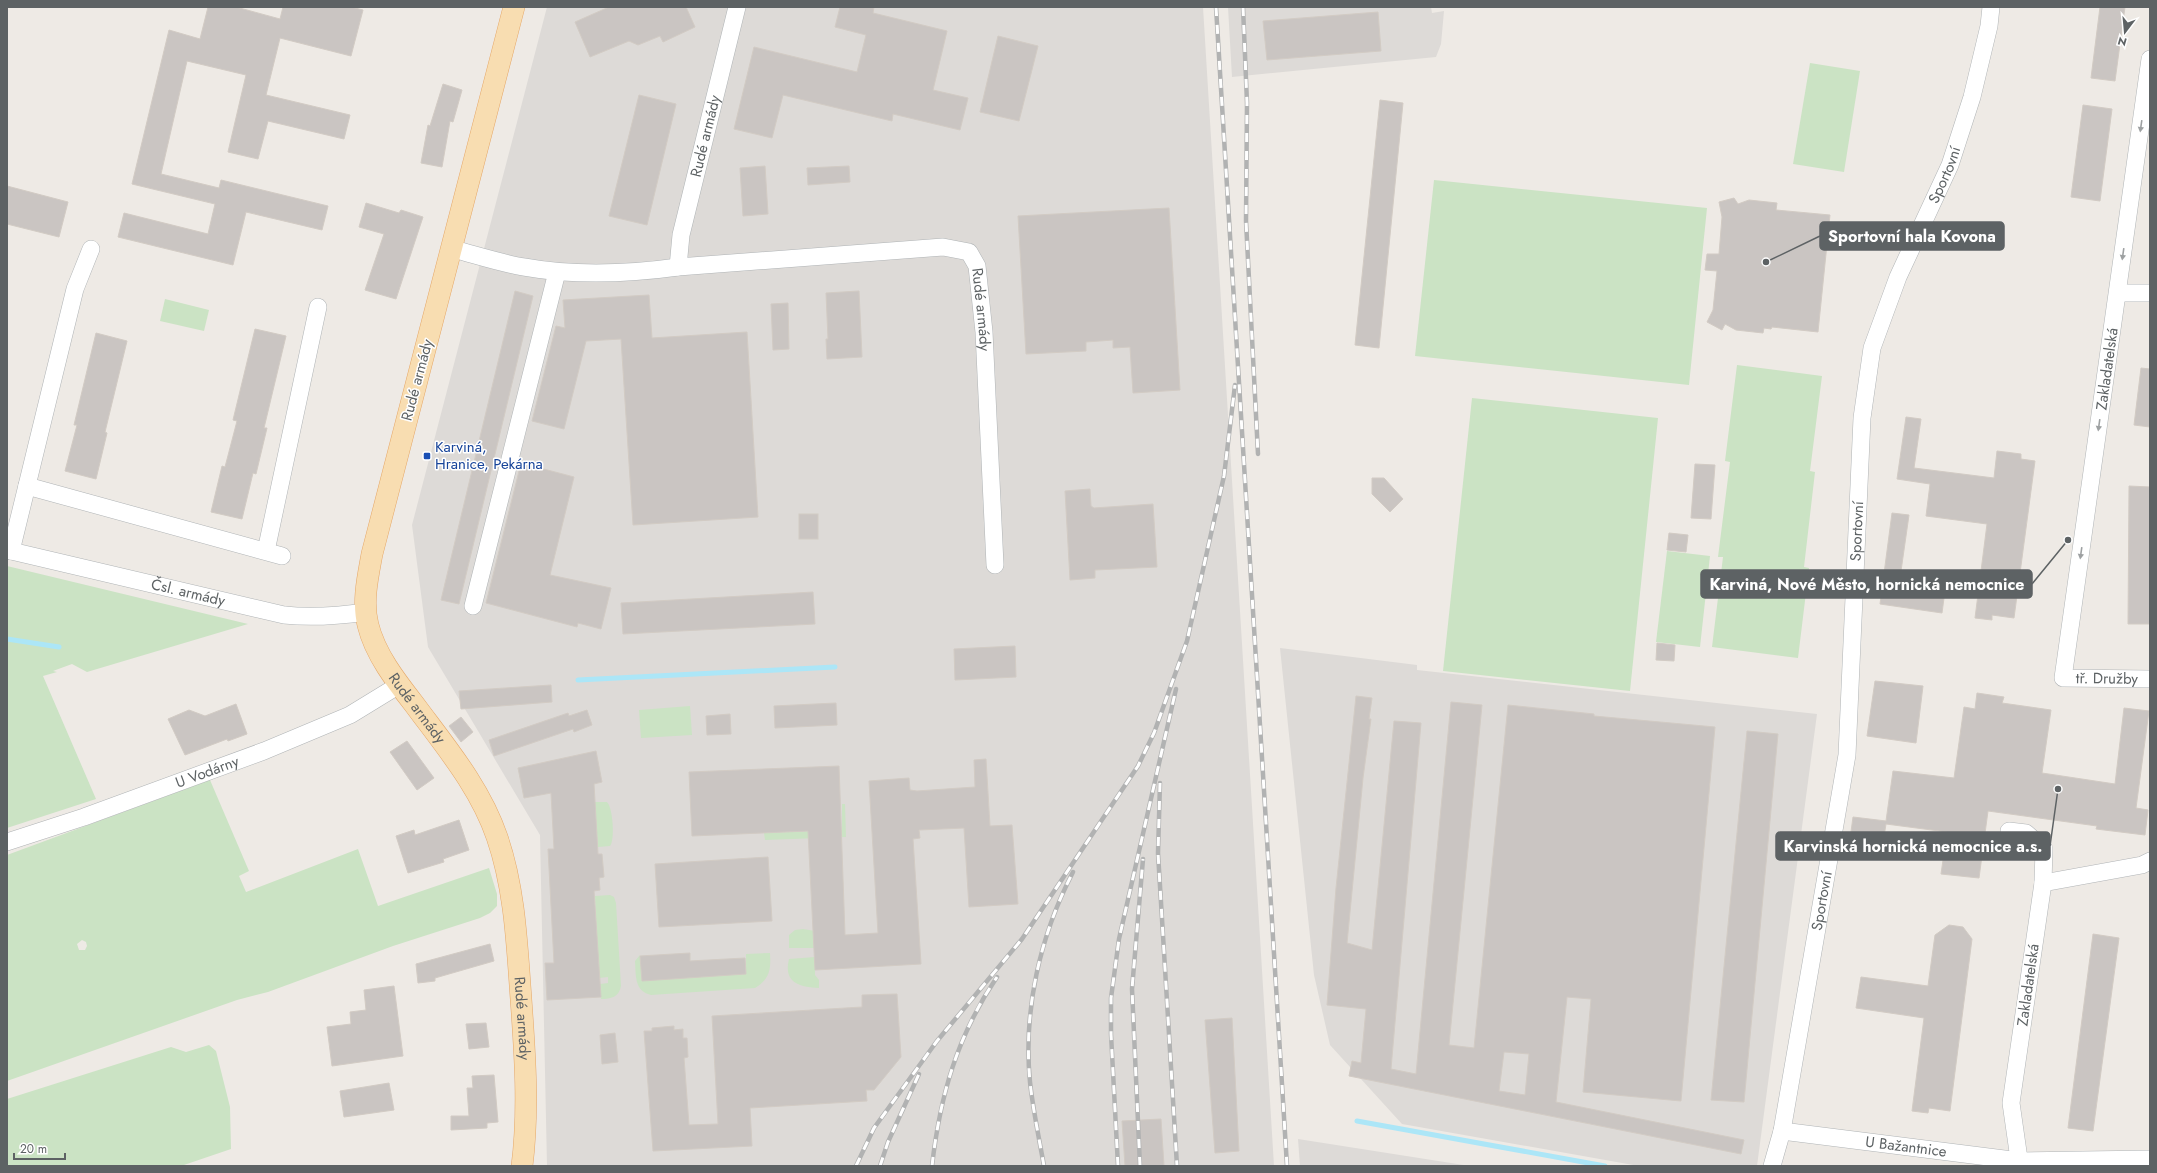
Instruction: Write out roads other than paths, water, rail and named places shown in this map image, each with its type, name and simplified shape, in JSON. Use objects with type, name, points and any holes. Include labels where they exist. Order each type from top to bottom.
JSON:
[{"type":"main road","name":"Rudé armády","points":[[514,7],[453,249],[372,554],[366,586],[366,612],[372,638],[399,685],[477,792],[498,837],[505,863],[514,916],[523,1036],[526,1107],[522,1166]]},
{"type":"street","name":"Rudé armády","points":[[678,267],[681,235],[737,7]]},
{"type":"street","name":"Sportovní","points":[[1772,1166],[1782,1131],[1847,755],[1862,418],[1872,348],[1898,277],[1950,165],[1972,97],[1989,26],[1991,7]]},
{"type":"street","name":"Zakladatelská","points":[[2063,678],[2150,59]]},
{"type":"street","name":"Rudé armády","points":[[453,249],[523,267],[557,272],[645,272],[678,267],[942,247],[969,252],[977,266],[984,332],[995,565]]},
{"type":"street","name":"Čsl. armády","points":[[91,249],[75,289],[27,486],[9,551],[284,615],[311,618],[332,617],[366,612]]},
{"type":"street","points":[[473,606],[557,272]]},
{"type":"street","points":[[2118,293],[2150,293]]},
{"type":"street","points":[[266,551],[318,307]]},
{"type":"street","points":[[27,486],[282,556]]},
{"type":"street","name":"tř. Družby","points":[[2063,678],[2150,679]]},
{"type":"street","name":"U Vodárny","points":[[7,842],[84,817],[264,751],[350,715],[399,685]]},
{"type":"street","name":"Zakladatelská","points":[[2009,831],[2026,833],[2044,849],[2043,883],[2011,1103],[2020,1164]]},
{"type":"street","points":[[2043,883],[2142,865],[2150,861]]},
{"type":"street","name":"U Bažantnice","points":[[1782,1131],[2020,1164],[2150,1159]]},
{"type":"waterway","points":[[7,639],[59,647]]},
{"type":"waterway","points":[[578,680],[835,667]]},
{"type":"waterway","points":[[1357,1121],[1605,1166]]},
{"type":"railway","points":[[1216,7],[1287,1166]]},
{"type":"railway","points":[[1243,7],[1247,103],[1246,221],[1258,454]]},
{"type":"railway","points":[[856,1166],[874,1128],[937,1041],[1022,939],[1138,766],[1154,733],[1187,641],[1224,476],[1235,385]]},
{"type":"railway","points":[[1118,1166],[1111,1034],[1111,998],[1119,939],[1176,689]]},
{"type":"railway","points":[[1160,783],[1158,853],[1177,1166]]},
{"type":"railway","points":[[1140,1166],[1132,989],[1143,859]]},
{"type":"railway","points":[[1044,1166],[1034,1114],[1030,1082],[1028,1055],[1029,1028],[1036,974],[1043,948],[1061,896],[1073,872]]},
{"type":"railway","points":[[932,1166],[940,1115],[952,1067],[971,1022],[997,977]]},
{"type":"railway","points":[[880,1166],[888,1142],[919,1074]]},
{"type":"place","name":"Sportovní hala Kovona","points":[[1766,262]]},
{"type":"place","name":"Karviná, Hranice, Pekárna","points":[[427,456]]},
{"type":"place","name":"Karviná, Nové Město, hornická nemocnice","points":[[2068,540]]},
{"type":"place","name":"Karvinská hornická nemocnice a.s.","points":[[2058,789]]}]
